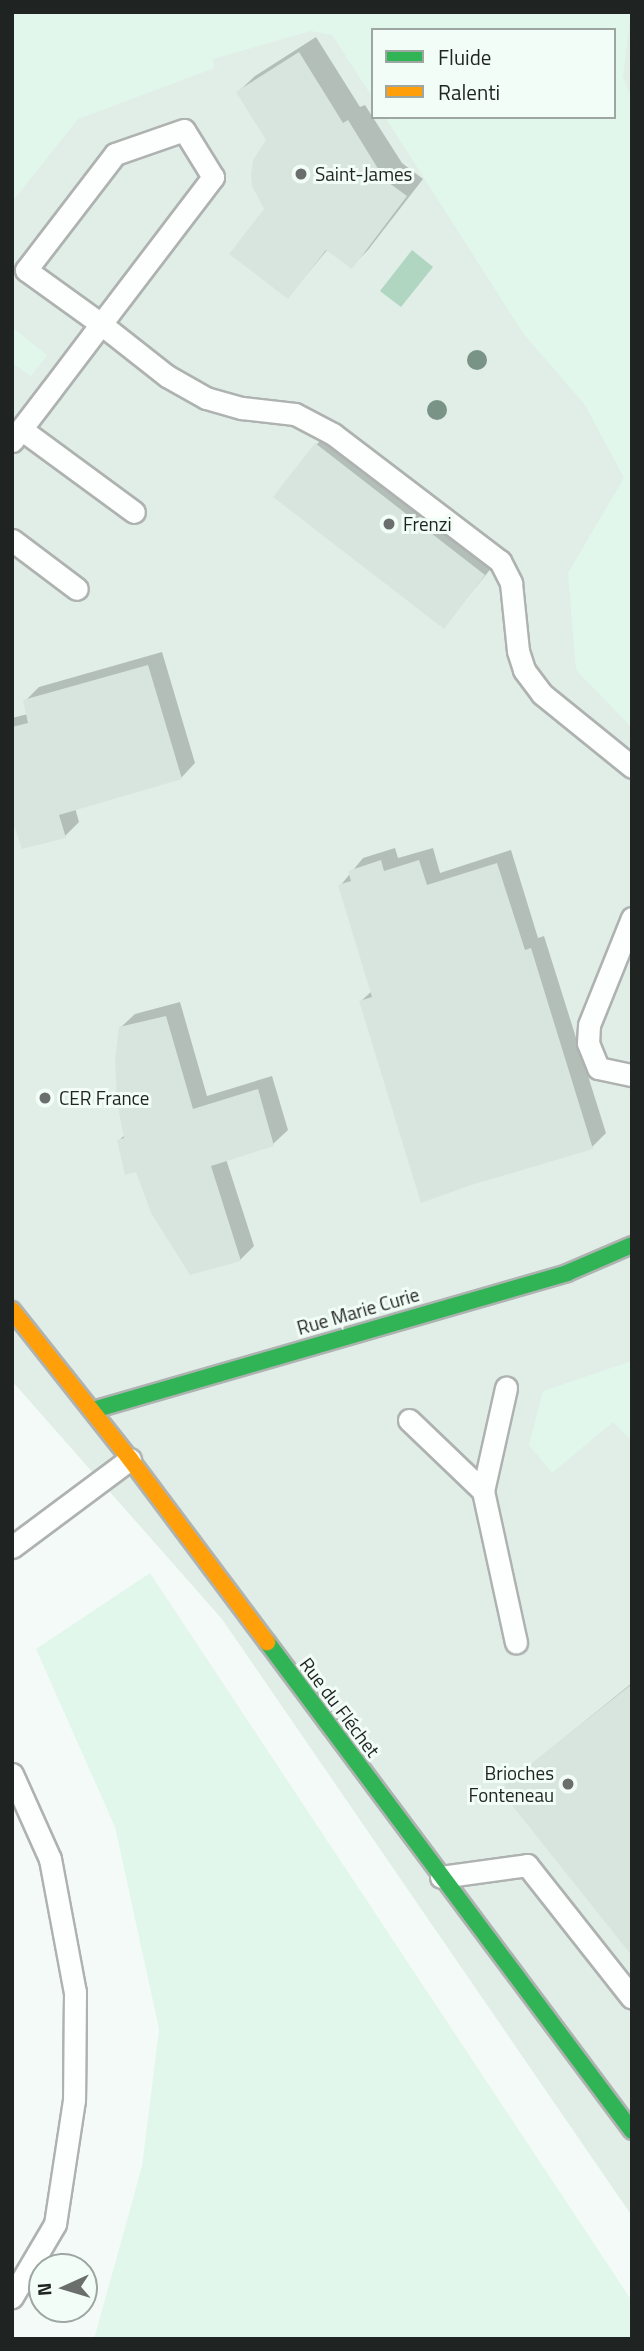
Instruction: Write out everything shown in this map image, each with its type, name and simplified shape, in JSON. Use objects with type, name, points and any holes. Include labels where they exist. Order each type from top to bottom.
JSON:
[{"type":"street","name":"Rue Marie Curie","points":[[93,1410],[567,1273],[632,1245]]},
{"type":"street","name":"Rue du Fléchet","points":[[12,1310],[93,1410],[632,2131]]},
{"type":"lane","points":[[134,512],[17,435],[101,324],[213,177],[184,130],[115,154],[19,265],[101,324],[167,376],[206,398],[242,408],[295,414],[333,434],[500,561],[511,583],[518,651],[524,670],[542,694],[632,767]]},
{"type":"lane","points":[[12,540],[78,589]]},
{"type":"lane","points":[[632,918],[589,1026],[588,1043],[597,1068],[632,1075]]},
{"type":"lane","points":[[506,1388],[483,1491],[516,1642]]},
{"type":"lane","points":[[409,1420],[483,1491]]},
{"type":"lane","points":[[12,1547],[130,1459]]},
{"type":"lane","points":[[12,1774],[50,1859],[75,1992],[74,2100],[55,2224],[12,2297]]},
{"type":"lane","points":[[441,1877],[527,1865],[632,1998]]},
{"type":"shaded area","points":[[12,12],[632,12],[632,2216],[222,1619],[12,1381]]},
{"type":"shaded area","points":[[12,12],[631,12],[623,77],[632,100],[632,728],[576,670],[568,573],[624,478],[585,405],[523,333],[386,119],[616,119],[616,28],[371,28],[371,95],[332,35],[311,31],[213,59],[214,68],[78,119],[15,198],[12,196]]},
{"type":"shaded area","points":[[412,250],[433,267],[401,307],[380,291]]},
{"type":"shaded area","points":[[12,327],[47,355],[31,376],[12,363]]},
{"type":"shaded area","points":[[632,1361],[632,1441],[613,1422],[552,1473],[529,1445],[543,1391]]},
{"type":"shaded area","points":[[150,1573],[632,2301],[632,2339],[94,2339],[142,2166],[159,2029],[115,1827],[36,1649]]},
{"type":"building","points":[[299,52],[343,123],[348,120],[385,180],[407,196],[352,269],[326,250],[288,299],[229,254],[264,209],[252,186],[251,175],[253,160],[266,140],[236,92]]},
{"type":"building","points":[[315,443],[485,575],[444,629],[273,497]]},
{"type":"building","points":[[148,665],[182,779],[59,815],[66,838],[22,849],[12,819],[12,727],[28,723],[23,700]]},
{"type":"building","points":[[381,860],[384,871],[419,860],[427,885],[497,863],[525,950],[531,948],[593,1149],[468,1186],[421,1203],[359,1001],[372,997],[338,885],[351,881],[348,871]]},
{"type":"building","points":[[166,1016],[193,1109],[258,1089],[274,1146],[211,1166],[241,1261],[190,1275],[151,1213],[136,1172],[125,1175],[117,1140],[124,1138],[117,1102],[115,1060],[119,1027]]},
{"type":"building","points":[[632,1684],[632,1956],[499,1789]]},
{"type":"traffic: fast","points":[[93,1410],[567,1273],[632,1245]]},
{"type":"traffic: fast","points":[[267,1642],[632,2131]]},
{"type":"traffic: slow","points":[[12,1310],[130,1459],[267,1642]]},
{"type":"place","name":"Saint-James","points":[[301,174]]},
{"type":"place","name":"Frenzi","points":[[389,524]]},
{"type":"place","name":"CER France","points":[[45,1098]]},
{"type":"place","name":"Brioches Fonteneau","points":[[568,1784]]}]
